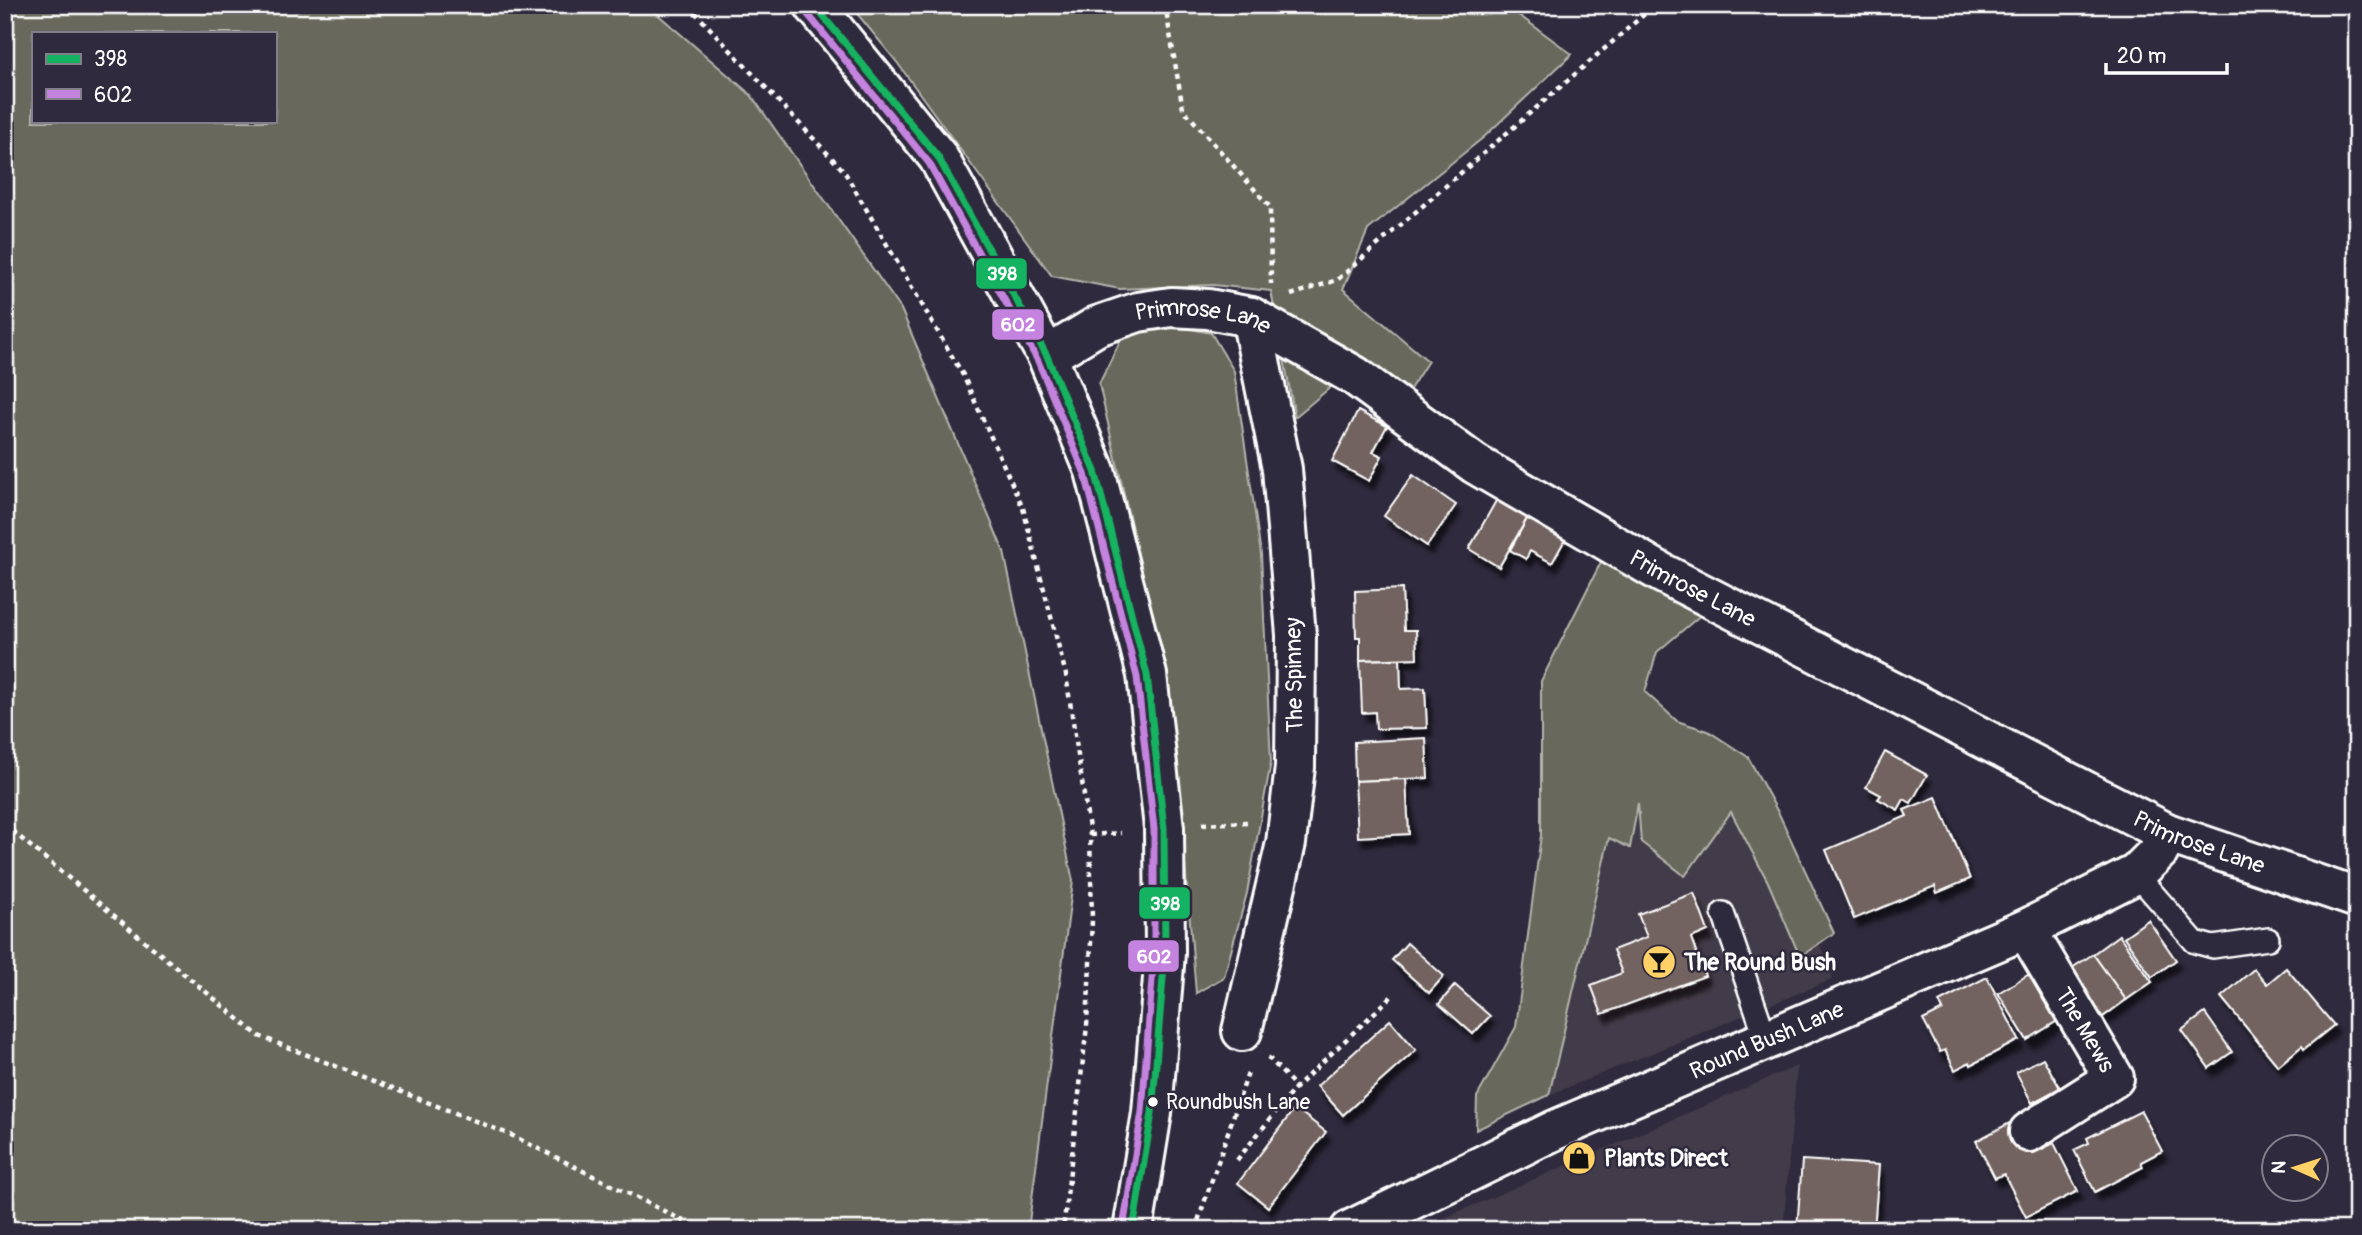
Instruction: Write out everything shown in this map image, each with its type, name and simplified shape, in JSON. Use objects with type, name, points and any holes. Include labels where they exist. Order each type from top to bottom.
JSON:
[{"type":"street","points":[[814,5],[938,157],[1047,356],[1095,471],[1147,675],[1164,828],[1165,953],[1152,1113],[1133,1230]]},
{"type":"street","name":"Primrose Lane","points":[[1047,356],[1097,326],[1138,312],[1171,307],[1260,310],[1475,464],[1662,573],[2167,833],[2357,898]]},
{"type":"street","name":"The Spinney","points":[[1242,1031],[1286,843],[1295,767],[1296,635],[1282,469],[1260,310]]},
{"type":"street","name":"Round Bush Lane","points":[[1350,1230],[1555,1130],[2026,929],[2136,874],[2159,851],[2167,833]]},
{"type":"street","name":"The Mews","points":[[2026,929],[2115,1078],[2029,1132]]},
{"type":"lane","points":[[2136,874],[2195,942],[2213,947],[2268,939]]},
{"type":"lane","points":[[1723,913],[1766,1039]]},
{"type":"path","points":[[688,5],[844,171],[963,375],[1023,508],[1066,675],[1090,835],[1092,920],[1087,1026],[1063,1230]]},
{"type":"path","points":[[1165,5],[1182,109],[1270,207],[1272,279],[1260,310]]},
{"type":"path","points":[[1260,310],[1337,280],[1655,5]]},
{"type":"path","points":[[1200,825],[1289,819]]},
{"type":"path","points":[[5,825],[259,1036],[512,1135],[702,1230]]},
{"type":"path","points":[[1090,835],[1121,833]]},
{"type":"path","points":[[1237,1160],[1296,1087],[1392,996]]},
{"type":"path","points":[[1195,1230],[1249,1069]]},
{"type":"shaded area","points":[[1638,713],[1730,758],[1829,964],[1833,979],[1549,1095]]},
{"type":"shaded area","points":[[1797,1066],[1783,1230],[1416,1230]]},
{"type":"green space","points":[[5,5],[647,5],[751,95],[901,309],[1004,552],[1073,881],[1028,1230],[5,1230]]},
{"type":"green space","points":[[850,5],[1505,5],[1572,54],[1484,137],[1368,230],[1343,289],[1428,361],[1405,397],[1344,376],[1295,417],[1271,291],[1213,285],[1120,289],[1052,276],[896,61]]},
{"type":"green space","points":[[1155,322],[1211,333],[1234,371],[1261,554],[1271,762],[1247,893],[1224,977],[1196,993],[1175,746],[1147,595],[1099,384],[1123,335]]},
{"type":"green space","points":[[1603,558],[1702,614],[1657,652],[1645,692],[1677,721],[1708,731],[1748,757],[1780,816],[1834,933],[1800,957],[1768,882],[1731,812],[1685,876],[1641,842],[1638,803],[1630,848],[1609,838],[1549,1095],[1476,1130],[1477,1097],[1516,1027],[1541,835],[1541,681]]},
{"type":"building","points":[[1358,411],[1387,426],[1373,452],[1382,456],[1369,481],[1332,461]]},
{"type":"building","points":[[1413,475],[1456,505],[1427,546],[1384,516]]},
{"type":"building","points":[[1497,499],[1528,517],[1499,567],[1469,549]]},
{"type":"building","points":[[1528,517],[1566,538],[1552,563],[1530,551],[1526,559],[1510,550]]},
{"type":"building","points":[[1402,589],[1404,630],[1416,630],[1417,658],[1360,660],[1360,637],[1356,637],[1355,591]]},
{"type":"building","points":[[1400,659],[1401,689],[1425,688],[1427,728],[1376,729],[1375,712],[1362,713],[1360,660]]},
{"type":"building","points":[[1426,738],[1428,778],[1355,781],[1354,742]]},
{"type":"building","points":[[1885,752],[1927,775],[1911,803],[1904,799],[1898,810],[1878,799],[1881,795],[1866,787]]},
{"type":"building","points":[[1406,779],[1409,834],[1358,837],[1355,781]]},
{"type":"building","points":[[1936,797],[1970,879],[1937,893],[1935,886],[1854,919],[1826,850],[1907,816],[1904,810]]},
{"type":"building","name":"The Round Bush","points":[[1694,893],[1708,931],[1691,938],[1705,976],[1602,1014],[1591,985],[1622,973],[1613,950],[1647,937],[1638,914]]},
{"type":"building","points":[[2148,920],[2176,960],[2152,977],[2124,937]]},
{"type":"building","points":[[2119,935],[2152,982],[2126,1000],[2093,954]]},
{"type":"building","points":[[1407,943],[1444,976],[1429,993],[1392,960]]},
{"type":"building","points":[[2093,954],[2126,1000],[2100,1019],[2066,972]]},
{"type":"building","points":[[2286,968],[2334,1025],[2278,1066],[2221,997],[2254,969],[2267,984]]},
{"type":"building","points":[[2036,970],[2065,1016],[2027,1040],[1998,993]]},
{"type":"building","points":[[1987,977],[2019,1040],[1971,1065],[1970,1062],[1955,1070],[1945,1050],[1940,1052],[1923,1020],[1943,1010],[1939,1002]]},
{"type":"building","points":[[1455,985],[1490,1016],[1473,1034],[1439,1004]]},
{"type":"building","points":[[2205,1013],[2232,1052],[2209,1068],[2182,1030]]},
{"type":"building","points":[[1390,1020],[1416,1050],[1343,1115],[1317,1086]]},
{"type":"building","points":[[2043,1058],[2060,1088],[2032,1103],[2016,1072]]},
{"type":"building","points":[[1295,1108],[1326,1132],[1268,1207],[1238,1183]]},
{"type":"building","points":[[2141,1111],[2162,1151],[2141,1162],[2143,1167],[2095,1192],[2074,1150],[2089,1143],[2087,1138]]},
{"type":"building","points":[[2015,1120],[2032,1154],[2054,1143],[2078,1191],[2026,1217],[2004,1174],[1995,1178],[1976,1141]]},
{"type":"building","points":[[1802,1160],[1879,1165],[1874,1230],[1797,1230]]},
{"type":"transit line","name":"398","points":[[814,5],[938,157],[1047,356],[1095,471],[1147,675],[1164,828],[1165,953],[1152,1113],[1133,1230]]},
{"type":"transit line","name":"602","points":[[806,12],[929,163],[1038,361],[1085,474],[1137,677],[1154,829],[1154,953],[1142,1112],[1123,1228]]},
{"type":"place","name":"The Round Bush","points":[[1659,962]]},
{"type":"place","name":"Roundbush Lane","points":[[1153,1102]]},
{"type":"place","name":"Plants Direct","points":[[1579,1158]]}]
